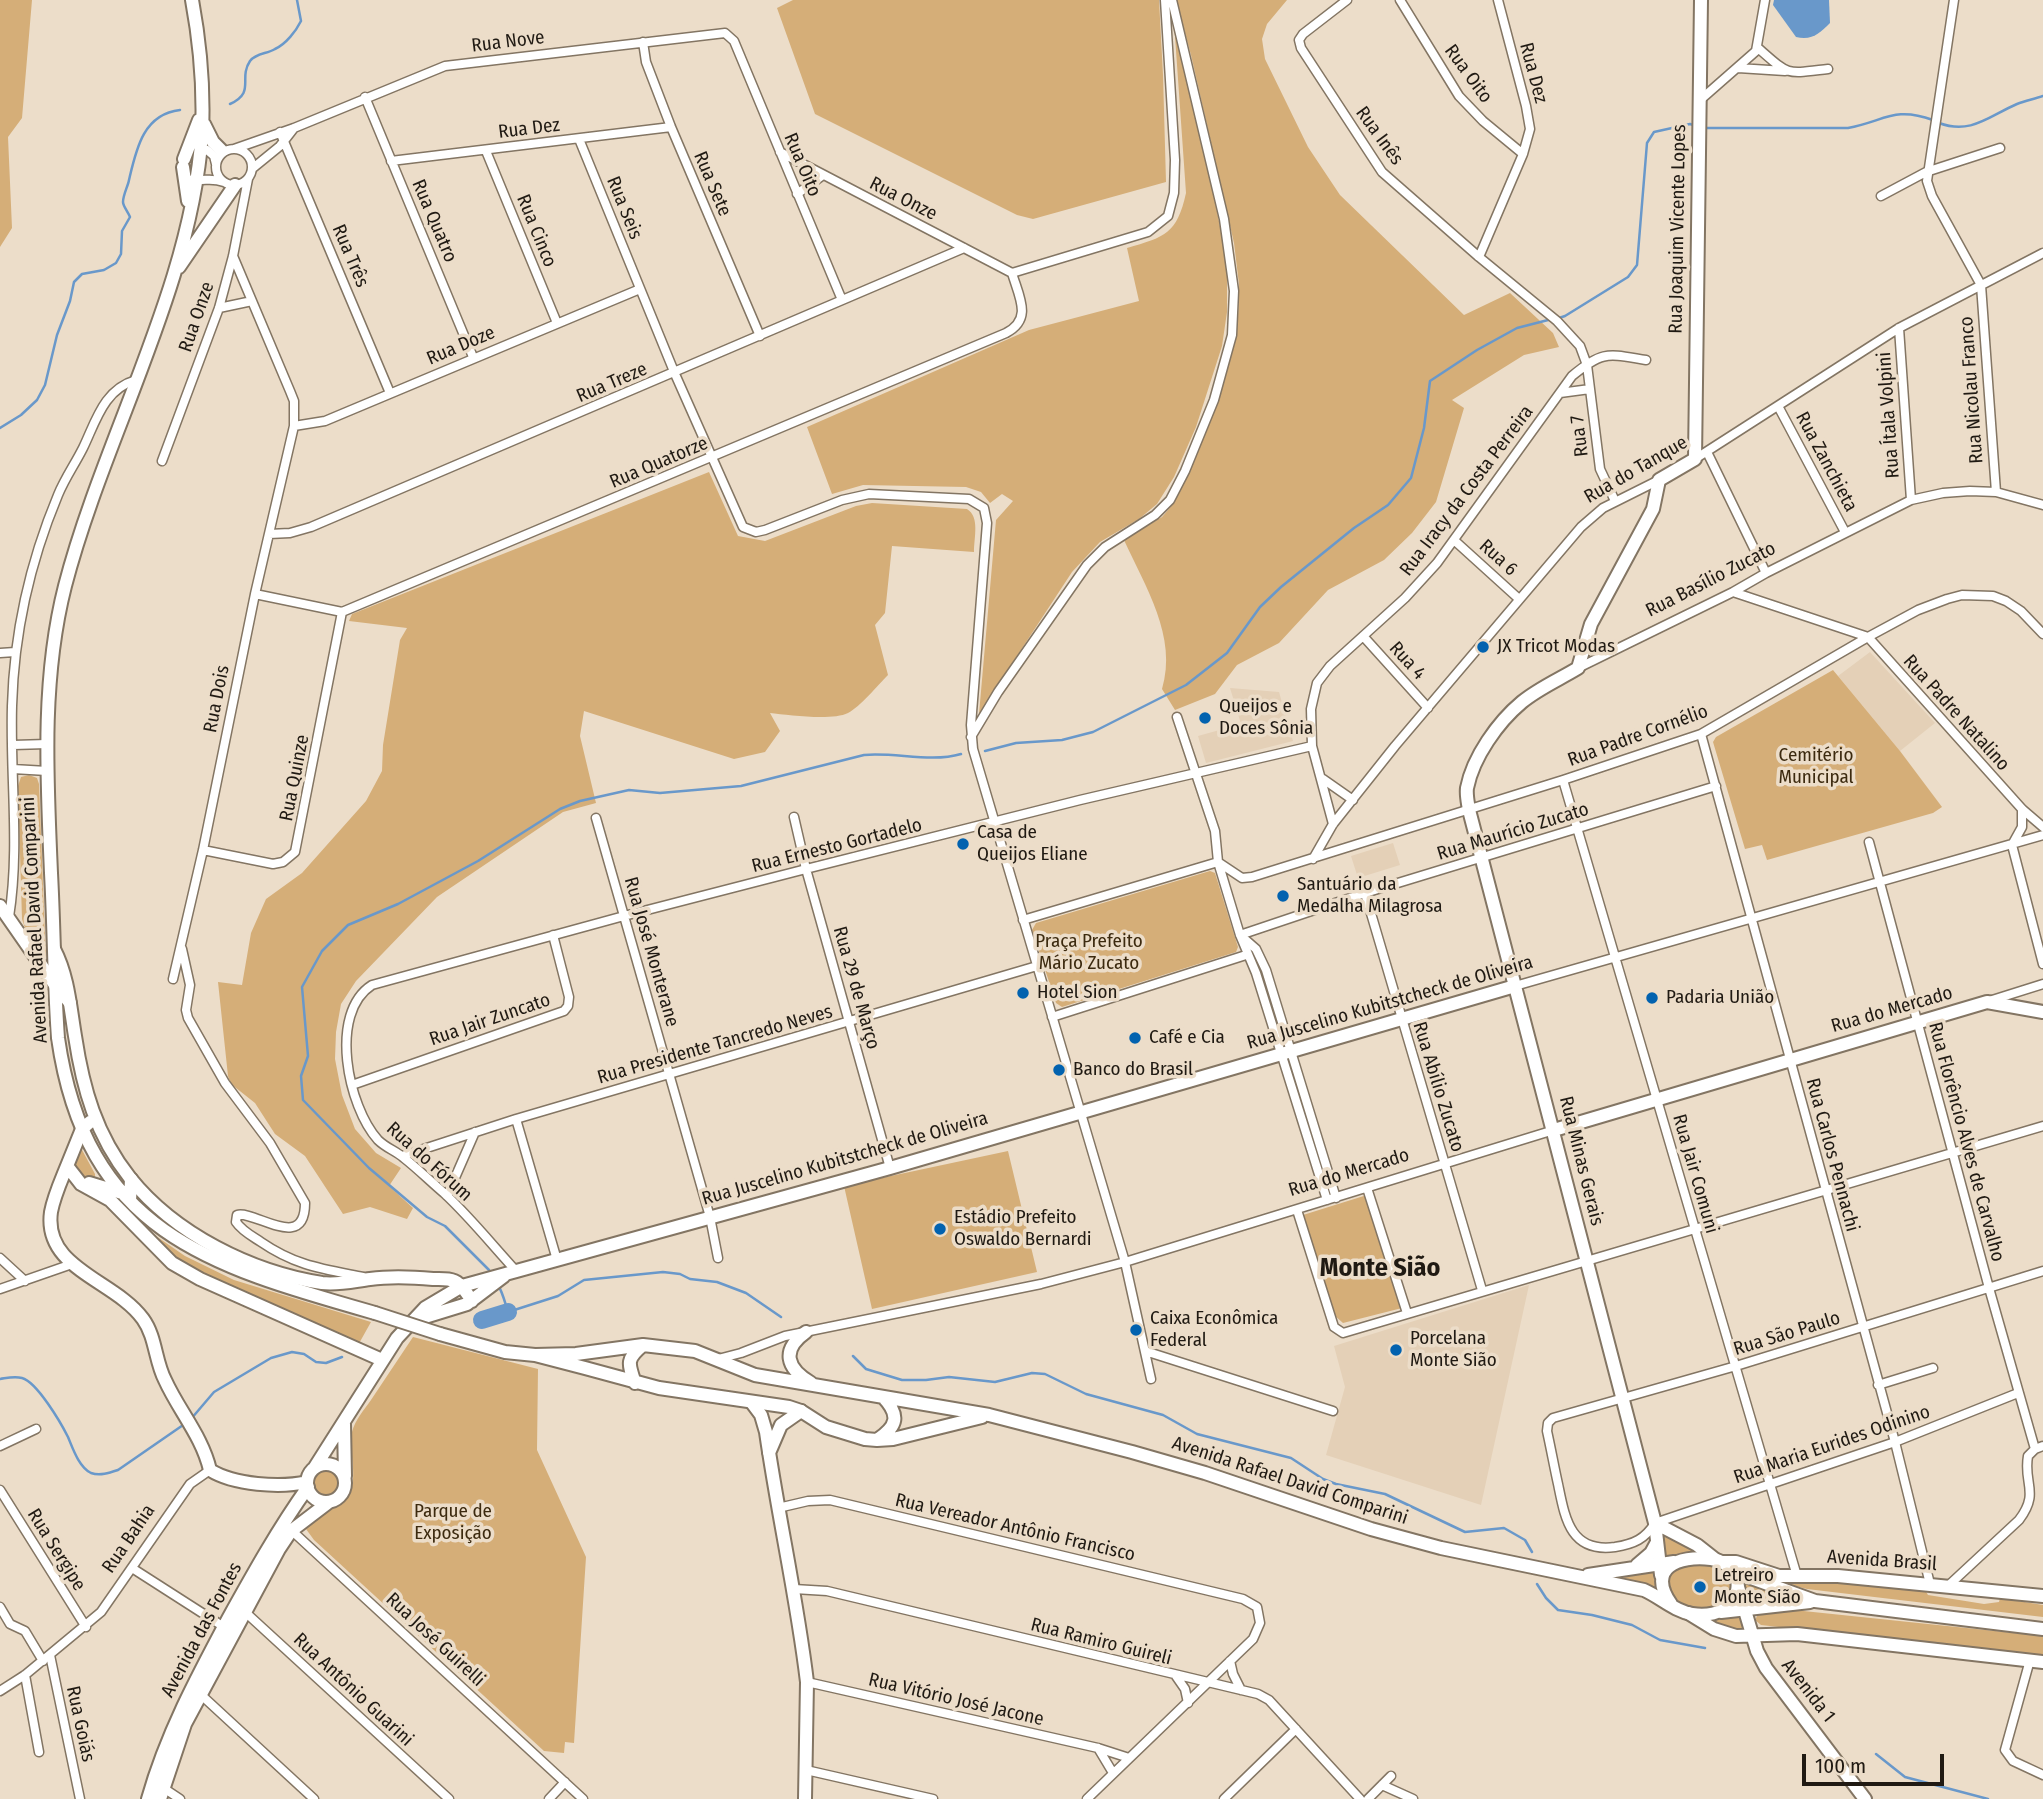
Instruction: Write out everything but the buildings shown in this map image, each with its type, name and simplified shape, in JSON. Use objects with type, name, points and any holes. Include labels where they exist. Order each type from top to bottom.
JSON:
[{"type":"main road","points":[[171,282],[202,179],[200,57],[192,0]]},
{"type":"main road","name":"Rua Joaquim Vicente Lopes","points":[[1695,459],[1701,0]]},
{"type":"main road","points":[[202,115],[210,137],[228,149]]},
{"type":"main road","points":[[190,212],[184,163],[202,115]]},
{"type":"main road","points":[[171,282],[229,184]]},
{"type":"main road","name":"Avenida Rafael David Comparini","points":[[171,282],[80,537],[65,588],[50,684],[47,771],[55,985],[61,1059],[80,1133],[103,1168],[126,1197],[155,1225],[216,1262],[271,1282],[440,1334],[635,1383],[801,1411],[826,1427],[865,1439],[893,1439],[989,1415]]},
{"type":"main road","name":"Rua do Tanque","points":[[1659,480],[1695,459]]},
{"type":"main road","points":[[1578,668],[1591,624],[1653,509],[1659,480]]},
{"type":"main road","name":"Rua Basílio Zucato","points":[[1469,810],[1467,794],[1472,775],[1497,729],[1522,702],[1578,668]]},
{"type":"main road","name":"Rua Minas Gerais","points":[[1469,810],[1655,1523],[1661,1578]]},
{"type":"main road","points":[[0,906],[70,1003]]},
{"type":"main road","points":[[54,948],[64,970],[84,1086],[95,1121],[109,1149],[131,1179],[154,1202],[190,1231],[225,1251],[261,1266],[325,1283],[410,1277],[450,1280],[462,1286],[472,1301]]},
{"type":"main road","name":"Rua Juscelino Kubitstcheck de Oliveira","points":[[462,1286],[890,1168],[1515,986]]},
{"type":"main road","points":[[1987,1002],[2043,1012]]},
{"type":"main road","name":"Rua do Mercado","points":[[1554,1130],[1987,1002]]},
{"type":"main road","points":[[95,1121],[80,1133],[51,1213],[52,1238],[61,1254],[118,1294],[146,1322],[159,1367],[200,1440],[210,1470],[233,1480],[282,1486],[307,1484],[318,1500],[329,1502]]},
{"type":"main road","points":[[58,1189],[96,1179],[109,1149]]},
{"type":"main road","points":[[67,1166],[85,1183],[110,1200],[180,1269],[256,1306],[382,1360]]},
{"type":"main road","points":[[85,1183],[126,1197],[131,1179]]},
{"type":"main road","name":"Rua Juscelino Kubitstcheck de Oliveira","points":[[414,1320],[472,1301],[511,1274]]},
{"type":"main road","name":"Avenida das Fontes","points":[[148,1799],[159,1789],[170,1736],[286,1527],[307,1484],[308,1476],[397,1338],[425,1308],[462,1286]]},
{"type":"main road","points":[[447,1295],[454,1309]]},
{"type":"main road","points":[[806,1332],[791,1345],[789,1353],[794,1370],[815,1385]]},
{"type":"main road","points":[[635,1383],[629,1363],[632,1354],[643,1345]]},
{"type":"main road","name":"Avenida Rafael David Comparini","points":[[535,1356],[576,1354],[643,1345],[695,1351],[755,1375],[989,1415],[1144,1455],[1371,1529],[1440,1548],[1644,1590],[1688,1613],[1705,1614],[1815,1601]]},
{"type":"main road","points":[[877,1440],[894,1424],[893,1407],[883,1397]]},
{"type":"main road","points":[[752,1403],[761,1415],[769,1453],[794,1589],[807,1682],[805,1799]]},
{"type":"main road","points":[[769,1453],[781,1425],[801,1411]]},
{"type":"main road","points":[[344,1424],[345,1481]]},
{"type":"main road","points":[[315,1467],[326,1463],[337,1466],[345,1481]]},
{"type":"main road","name":"Avenida das Fontes","points":[[286,1527],[339,1497],[345,1481]]},
{"type":"main road","points":[[1655,1523],[1697,1545],[1718,1561]]},
{"type":"main road","points":[[1635,1566],[1646,1560],[1657,1542]]},
{"type":"main road","name":"Avenida Rafael David Comparini","points":[[1581,1576],[1690,1559],[1718,1561],[1732,1572],[1815,1601],[2043,1629]]},
{"type":"main road","name":"Avenida Brasil","points":[[1718,1561],[1736,1562],[1779,1576],[1838,1576],[2043,1596]]},
{"type":"main road","points":[[1671,1604],[1665,1596],[1661,1578],[1666,1569],[1675,1562]]},
{"type":"main road","name":"Avenida Rafael David Comparini","points":[[1732,1572],[1746,1610]]},
{"type":"main road","points":[[1720,1612],[1731,1605],[1738,1587]]},
{"type":"main road","name":"Avenida das Fontes","points":[[196,1690],[224,1627],[241,1608]]},
{"type":"main road","name":"Avenida 1","points":[[1746,1610],[1752,1636],[1766,1668],[1866,1799]]},
{"type":"main road","points":[[1688,1613],[1723,1633],[1752,1636],[1797,1634],[2036,1661]]},
{"type":"street","points":[[1012,273],[1148,232],[1168,216],[1174,193],[1175,160],[1165,0]]},
{"type":"street","points":[[1151,1379],[1125,1262],[971,737],[998,692],[1087,565],[1105,547],[1156,515],[1170,500],[1214,400],[1232,335],[1234,290],[1224,219],[1172,0]]},
{"type":"street","name":"Rua Inês","points":[[1347,0],[1299,40],[1301,48],[1382,172],[1567,330],[1580,346],[1587,365]]},
{"type":"street","name":"Rua Oito","points":[[1400,0],[1460,96],[1483,121],[1523,154]]},
{"type":"street","name":"Rua Dez","points":[[1498,0],[1529,118],[1529,137],[1523,154]]},
{"type":"street","points":[[1699,101],[1758,48],[1765,0]]},
{"type":"street","points":[[1954,0],[1926,173],[1932,196],[1981,285]]},
{"type":"street","name":"Rua Nove","points":[[228,149],[294,128],[445,66],[720,33],[729,34],[734,41]]},
{"type":"street","name":"Rua Oito","points":[[734,41],[842,300]]},
{"type":"street","name":"Rua Sete","points":[[643,42],[646,62],[671,127],[760,336]]},
{"type":"street","points":[[1758,48],[1785,71]]},
{"type":"street","points":[[1738,68],[1797,73],[1828,69]]},
{"type":"street","name":"Rua Quatro","points":[[365,97],[473,357]]},
{"type":"street","name":"Rua Dez","points":[[391,161],[671,127]]},
{"type":"street","points":[[253,168],[248,154],[228,149],[190,151],[184,163],[186,174],[202,179],[229,184],[248,179],[253,168],[285,142],[294,128]]},
{"type":"street","name":"Rua Três","points":[[280,132],[390,393]]},
{"type":"street","name":"Rua Seis","points":[[579,139],[675,374],[743,527],[750,531],[765,530],[842,500],[869,494],[969,499],[984,508],[987,523],[971,737]]},
{"type":"street","points":[[1881,196],[1926,173],[2000,148]]},
{"type":"street","points":[[203,149],[214,156],[218,175],[229,184]]},
{"type":"street","points":[[202,179],[228,149]]},
{"type":"street","name":"Rua Cinco","points":[[486,151],[557,323]]},
{"type":"street","name":"Rua Onze","points":[[780,152],[1012,273]]},
{"type":"street","points":[[1479,257],[1523,154]]},
{"type":"street","points":[[797,194],[823,175]]},
{"type":"street","name":"Rua Onze","points":[[162,461],[219,308],[233,256],[248,179]]},
{"type":"street","name":"Rua Treze","points":[[269,534],[290,533],[312,527],[675,374],[964,248]]},
{"type":"street","name":"Rua do Tanque","points":[[1695,459],[1899,328],[2043,253]]},
{"type":"street","name":"Rua Dois","points":[[173,979],[203,850],[255,594],[294,426],[294,401],[233,256]]},
{"type":"street","name":"Rua Quatorze","points":[[342,612],[1016,328],[1023,314],[1012,273]]},
{"type":"street","name":"Rua Nicolau Franco","points":[[1981,285],[1996,492]]},
{"type":"street","name":"Rua Doze","points":[[294,426],[325,421],[640,289]]},
{"type":"street","points":[[219,308],[252,301]]},
{"type":"street","name":"Rua Ítala Volpini","points":[[1899,328],[1911,500]]},
{"type":"street","points":[[1587,365],[1595,358],[1607,355],[1646,360]]},
{"type":"street","name":"Rua 7","points":[[1587,365],[1600,469],[1615,501]]},
{"type":"street","name":"Rua Iracy da Costa Perreira","points":[[1333,824],[1312,746],[1311,709],[1317,683],[1330,666],[1422,582],[1455,541],[1572,376],[1587,365]]},
{"type":"street","points":[[9,917],[13,880],[12,745],[16,653],[33,563],[65,480],[103,406],[118,386],[136,380]]},
{"type":"street","points":[[1560,393],[1590,389]]},
{"type":"street","name":"Rua Zanchieta","points":[[1778,406],[1845,532]]},
{"type":"street","points":[[1707,452],[1766,573]]},
{"type":"street","name":"Rua do Tanque","points":[[1313,859],[1333,824],[1581,527],[1603,508],[1659,480]]},
{"type":"street","name":"Rua Basílio Zucato","points":[[1578,668],[1734,592],[1766,573],[1911,500],[1959,491],[1996,492],[2043,505]]},
{"type":"street","name":"Rua 6","points":[[1455,541],[1519,599]]},
{"type":"street","points":[[1734,592],[1868,638]]},
{"type":"street","points":[[255,594],[342,612]]},
{"type":"street","name":"Rua Padre Cornélio","points":[[1218,862],[1237,875],[1247,878],[1469,810],[1701,734],[1918,610],[1947,599],[1978,594],[1993,596],[2021,611],[2043,634]]},
{"type":"street","name":"Rua Quinze","points":[[203,850],[273,864],[283,862],[295,852],[342,612]]},
{"type":"street","name":"Rua 4","points":[[1363,636],[1428,708]]},
{"type":"street","name":"Rua Padre Natalino","points":[[1868,638],[2022,809],[2043,827]]},
{"type":"street","points":[[0,653],[16,653]]},
{"type":"street","points":[[1177,717],[1215,831],[1218,862],[1246,955],[1286,1054]]},
{"type":"street","name":"Rua Carlos Pennachi","points":[[1701,734],[1895,1442],[1930,1584]]},
{"type":"street","points":[[12,745],[47,744]]},
{"type":"street","name":"Rua Ernesto Gortadelo","points":[[372,985],[806,869],[1312,746]]},
{"type":"street","points":[[13,769],[47,771]]},
{"type":"street","points":[[1322,779],[1353,800]]},
{"type":"street","name":"Rua Jair Comuni","points":[[1563,780],[1772,1483],[1797,1576]]},
{"type":"street","name":"Rua Maurício Zucato","points":[[1240,935],[1365,893],[1716,786]]},
{"type":"street","points":[[2022,809],[2022,827],[2012,845],[2043,964]]},
{"type":"street","name":"Rua 29 de Março","points":[[794,817],[806,869],[890,1168]]},
{"type":"street","name":"Rua José Monterane","points":[[596,818],[710,1217],[718,1258]]},
{"type":"street","name":"Rua Juscelino Kubitstcheck de Oliveira","points":[[1515,986],[2043,835]]},
{"type":"street","name":"Rua Florêncio Alves de Carvalho","points":[[1869,842],[2018,1393],[2039,1447]]},
{"type":"street","points":[[1023,920],[1218,862]]},
{"type":"street","name":"Rua Abílio Zucato","points":[[1365,893],[1482,1290]]},
{"type":"street","name":"Rua Jair Zuncato","points":[[352,1085],[564,1010],[568,1006],[569,997],[553,935]]},
{"type":"street","points":[[1240,935],[1261,958],[1286,1054],[1332,1199]]},
{"type":"street","points":[[181,946],[190,985],[186,1010],[188,1018],[225,1083],[270,1143],[305,1203],[305,1211],[300,1221],[286,1228],[243,1214],[237,1215],[236,1222],[246,1233],[294,1261],[369,1279]]},
{"type":"street","points":[[1052,1017],[1246,955]]},
{"type":"street","name":"Rua Presidente Tancredo Neves","points":[[402,1156],[516,1119],[1037,967]]},
{"type":"street","points":[[1987,1002],[2043,984]]},
{"type":"street","name":"Rua do Fórum","points":[[372,985],[356,998],[349,1020],[346,1051],[352,1085],[369,1128],[387,1148],[402,1156],[447,1196],[511,1274]]},
{"type":"street","points":[[516,1119],[557,1260]]},
{"type":"street","points":[[1297,1210],[1334,1327],[1339,1332],[1347,1332],[2043,1126]]},
{"type":"street","name":"Rua do Mercado","points":[[718,1359],[741,1353],[771,1340],[1041,1284],[1125,1262],[1554,1130]]},
{"type":"street","points":[[447,1196],[475,1132]]},
{"type":"street","points":[[1367,1188],[1407,1313]]},
{"type":"street","points":[[0,1258],[25,1281]]},
{"type":"street","points":[[0,1289],[72,1264]]},
{"type":"street","name":"Rua São Paulo","points":[[1547,1431],[1548,1423],[1553,1418],[1736,1366],[2043,1271]]},
{"type":"street","points":[[1145,1351],[1333,1412]]},
{"type":"street","points":[[1878,1385],[1933,1367]]},
{"type":"street","name":"Rua Maria Eurides Odinino","points":[[1547,1431],[1568,1525],[1582,1541],[1601,1548],[1626,1545],[1642,1539],[1655,1523],[1895,1442],[2018,1393]]},
{"type":"street","points":[[0,1446],[36,1429]]},
{"type":"street","points":[[1949,1586],[2026,1511],[2031,1493],[2028,1455],[2039,1447]]},
{"type":"street","name":"Rua Bahia","points":[[0,1691],[86,1627],[107,1604],[190,1483],[210,1470]]},
{"type":"street","name":"Rua Sergipe","points":[[0,1490],[86,1627]]},
{"type":"street","name":"Rua Vereador Antônio Francisco","points":[[778,1508],[808,1501],[830,1500],[1243,1599],[1257,1607],[1260,1623],[1253,1639],[1230,1661]]},
{"type":"street","name":"Rua José Guirelli","points":[[286,1527],[583,1799]]},
{"type":"street","points":[[132,1568],[224,1627]]},
{"type":"street","name":"Rua Ramiro Guireli","points":[[794,1589],[827,1591],[1264,1696],[1360,1799]]},
{"type":"street","points":[[0,1607],[10,1624],[24,1631],[46,1658]]},
{"type":"street","name":"Rua Antônio Guarini","points":[[241,1608],[449,1799]]},
{"type":"street","name":"Rua Goiás","points":[[46,1658],[80,1799]]},
{"type":"street","points":[[1087,1799],[1230,1661]]},
{"type":"street","points":[[1230,1661],[1241,1690]]},
{"type":"street","points":[[2036,1661],[2005,1750],[2013,1761],[2043,1775]]},
{"type":"street","points":[[24,1675],[39,1752]]},
{"type":"street","points":[[1175,1676],[1185,1689],[1188,1703]]},
{"type":"street","name":"Rua Vitório José Jacone","points":[[807,1682],[1098,1748],[1129,1758]]},
{"type":"street","points":[[196,1690],[314,1799]]},
{"type":"street","points":[[1224,1799],[1296,1728]]},
{"type":"street","points":[[1098,1748],[1113,1773]]},
{"type":"street","points":[[806,1770],[933,1799]]},
{"type":"street","points":[[1368,1799],[1391,1776]]},
{"type":"street","points":[[549,1799],[565,1782]]},
{"type":"street","points":[[1382,1785],[1413,1799]]},
{"type":"street","points":[[159,1789],[180,1799]]},
{"type":"shaded area","points":[[1870,652],[1935,723],[1900,751],[1838,676]]},
{"type":"shaded area","name":"Queijos e Doces Sônia","points":[[1230,688],[1279,692],[1293,741],[1206,763],[1198,736],[1241,724]]},
{"type":"shaded area","points":[[1393,843],[1400,865],[1358,878],[1351,856]]},
{"type":"shaded area","points":[[1529,1285],[1481,1505],[1326,1455],[1345,1387],[1334,1346]]},
{"type":"green space","points":[[0,0],[32,0],[22,118],[8,137],[12,228],[0,247]]},
{"type":"green space","points":[[793,0],[1159,0],[1166,182],[1033,219],[1017,215],[815,114],[777,8]]},
{"type":"green space","points":[[1176,0],[1287,0],[1267,24],[1262,39],[1265,59],[1308,147],[1340,195],[1464,315],[1510,293],[1553,333],[1559,347],[1524,355],[1452,400],[1464,408],[1436,502],[1412,533],[1384,560],[1328,590],[1279,643],[1237,665],[1215,694],[1175,710],[1162,689],[1166,670],[1163,631],[1124,540],[1162,517],[1174,503],[1185,481],[1221,393],[1238,318],[1239,284],[1234,243]]},
{"type":"green space","points":[[1174,22],[1192,90],[1222,236],[1227,275],[1227,312],[1222,346],[1196,427],[1174,477],[1157,504],[1139,519],[1100,542],[1072,572],[979,714],[996,520],[1013,501],[1002,494],[990,503],[981,492],[966,487],[863,485],[832,494],[807,427],[1029,330],[1139,301],[1127,248],[1151,241],[1167,232],[1178,217],[1186,193]]},
{"type":"green space","points":[[709,472],[738,536],[765,541],[856,506],[872,503],[967,509],[975,522],[974,552],[892,546],[885,613],[875,625],[888,675],[848,713],[832,717],[810,717],[770,713],[780,731],[765,752],[734,759],[584,711],[580,736],[596,803],[563,812],[437,897],[356,981],[341,1004],[335,1059],[342,1095],[355,1129],[376,1153],[401,1168],[389,1186],[413,1208],[407,1219],[370,1207],[343,1214],[305,1156],[275,1134],[255,1103],[231,1084],[218,982],[242,985],[251,933],[266,899],[302,873],[366,801],[382,771],[383,745],[400,640],[407,628],[349,621],[352,614]]},
{"type":"green space","name":"Cemitério Municipal","points":[[1833,670],[1942,807],[1933,813],[1767,860],[1762,845],[1745,849],[1713,742],[1716,737]]},
{"type":"green space","points":[[29,775],[37,778],[39,784],[46,963],[28,937],[22,919],[18,786],[21,777]]},
{"type":"green space","name":"Praça Prefeito Mário Zucato","points":[[1210,871],[1215,873],[1238,947],[1236,952],[1062,1007],[1056,1003],[1032,930],[1036,923]]},
{"type":"green space","points":[[81,1148],[95,1177],[83,1179],[73,1164]]},
{"type":"green space","name":"Estádio Prefeito Oswaldo Bernardi","points":[[1008,1151],[1037,1272],[872,1309],[844,1186]]},
{"type":"green space","points":[[1367,1195],[1402,1308],[1343,1323],[1334,1315],[1303,1215]]},
{"type":"green space","points":[[137,1223],[185,1256],[234,1280],[371,1322],[357,1347],[185,1268]]},
{"type":"green space","name":"Parque de Exposição","points":[[413,1337],[538,1369],[537,1450],[586,1557],[574,1743],[565,1742],[564,1753],[544,1751],[314,1540],[306,1529],[309,1523],[340,1503],[350,1492],[353,1477],[353,1428]]},
{"type":"green space","points":[[326,1471],[335,1474],[338,1483],[335,1492],[326,1495],[317,1492],[314,1483],[317,1474]]},
{"type":"green space","points":[[1659,1529],[1703,1554],[1663,1558]]},
{"type":"green space","points":[[1703,1564],[1722,1572],[1730,1581],[1730,1591],[1723,1601],[1712,1607],[1699,1610],[1685,1607],[1671,1592],[1668,1577],[1679,1568]]},
{"type":"green space","points":[[1653,1570],[1656,1590],[1610,1577]]},
{"type":"green space","points":[[1775,1581],[1797,1584],[1840,1581],[1925,1590],[1928,1595],[1984,1604],[1999,1602],[2000,1598],[2043,1605],[2043,1617],[1807,1589]]},
{"type":"green space","points":[[1744,1582],[1798,1600],[1750,1605]]},
{"type":"green space","points":[[1794,1610],[2043,1636],[2043,1657],[1761,1625],[1755,1620],[1758,1614]]},
{"type":"green space","points":[[1743,1616],[1746,1630],[1723,1627],[1707,1620]]},
{"type":"water","points":[[1774,0],[1829,0],[1830,23],[1811,37],[1796,37],[1773,5]]},
{"type":"waterway","points":[[230,104],[245,90],[245,74],[250,61],[255,56],[279,47],[296,29],[301,21],[297,0]]},
{"type":"waterway","points":[[1939,123],[1961,127],[1970,125],[2017,104],[2043,96]]},
{"type":"waterway","points":[[0,428],[21,415],[37,400],[45,385],[74,282],[82,274],[104,270],[116,263],[121,254],[122,231],[130,217],[123,199],[143,135],[157,118],[180,110]]},
{"type":"waterway","points":[[1702,128],[1848,128],[1890,116],[1908,114],[1933,120]]},
{"type":"waterway","points":[[1559,318],[1628,277],[1637,265],[1647,143],[1654,132],[1690,124],[1696,126]]},
{"type":"waterway","points":[[985,751],[1016,743],[1062,740],[1093,732],[1186,685],[1227,653],[1260,607],[1281,587],[1354,528],[1388,505],[1411,478],[1424,428],[1430,381],[1517,328],[1552,319]]},
{"type":"waterway","points":[[489,1270],[445,1226],[427,1217],[369,1168],[303,1100],[301,1076],[308,1056],[302,987],[322,951],[348,925],[398,904],[478,861],[560,809],[580,801],[629,790],[660,793],[741,786],[864,755],[937,758],[961,754]]},
{"type":"waterway","points":[[498,1285],[508,1312],[558,1296],[584,1280],[663,1272],[717,1282],[746,1293],[781,1317]]},
{"type":"waterway","points":[[482,1320],[508,1312]]},
{"type":"waterway","points":[[191,1419],[214,1392],[271,1358],[292,1352],[304,1354],[316,1362],[326,1363],[342,1357]]},
{"type":"waterway","points":[[853,1356],[866,1369],[902,1380],[949,1377],[995,1382],[1032,1373],[1045,1374],[1086,1394],[1163,1415],[1197,1434],[1291,1458],[1323,1479],[1385,1494],[1465,1532],[1504,1528],[1525,1540],[1532,1552]]},
{"type":"waterway","points":[[0,1379],[22,1378],[35,1387],[60,1422],[80,1462],[94,1474],[118,1470],[186,1423]]},
{"type":"waterway","points":[[1537,1584],[1558,1610],[1632,1625],[1660,1640],[1705,1648]]},
{"type":"waterway","points":[[1876,1754],[1905,1777],[1988,1799]]},
{"type":"place","name":"JX Tricot Modas","points":[[1483,647]]},
{"type":"place","name":"Queijos e Doces Sônia","points":[[1205,718]]},
{"type":"place","name":"Casa de Queijos Eliane","points":[[963,844]]},
{"type":"place","name":"Santuário da Medalha Milagrosa","points":[[1283,896]]},
{"type":"place","name":"Hotel Sion","points":[[1023,993]]},
{"type":"place","name":"Padaria União","points":[[1652,998]]},
{"type":"place","name":"Café e Cia","points":[[1135,1038]]},
{"type":"place","name":"Banco do Brasil","points":[[1059,1070]]},
{"type":"place","name":"Estádio Prefeito Oswaldo Bernardi","points":[[940,1229]]},
{"type":"place","name":"Caixa Econômica Federal","points":[[1136,1330]]},
{"type":"place","name":"Porcelana Monte Sião","points":[[1396,1350]]},
{"type":"place","name":"Letreiro Monte Sião","points":[[1700,1587]]},
{"type":"district","name":"Monte Sião","points":[[1380,1269]]}]
